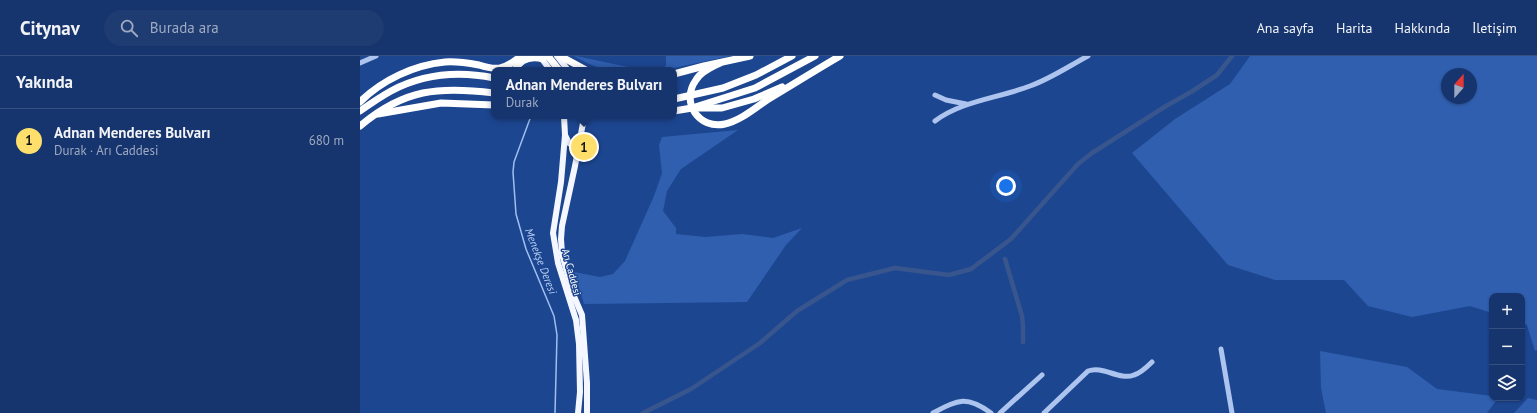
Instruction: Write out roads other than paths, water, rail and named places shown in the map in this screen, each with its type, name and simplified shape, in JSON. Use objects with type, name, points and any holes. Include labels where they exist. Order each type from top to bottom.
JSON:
[{"type":"highway","points":[[504,67],[508,66],[522,56]]},
{"type":"highway","points":[[560,56],[580,67]]},
{"type":"highway","points":[[677,73],[750,56]]},
{"type":"highway","points":[[677,97],[723,88],[756,76],[792,56]]},
{"type":"highway","points":[[677,110],[692,108],[755,88],[815,56]]},
{"type":"highway","points":[[720,63],[700,74],[690,92],[690,102],[692,108],[704,121],[716,125],[725,124],[743,115],[840,56]]},
{"type":"highway","points":[[517,67],[525,59],[536,57],[544,57],[556,67]]},
{"type":"highway","points":[[360,102],[369,93],[383,84],[414,69],[428,65],[446,62],[491,67]]},
{"type":"highway","points":[[360,111],[390,91],[413,81],[448,74],[480,75],[491,77]]},
{"type":"highway","points":[[692,108],[722,108],[754,99],[806,76]]},
{"type":"highway","points":[[360,126],[386,106],[411,96],[447,89],[491,93]]},
{"type":"highway","points":[[374,114],[441,103],[491,106]]},
{"type":"main road","points":[[557,56],[566,67]]},
{"type":"main road","points":[[544,57],[549,67]]},
{"type":"main road","name":"Arı Caddesi","points":[[564,119],[565,135],[561,182],[553,233],[558,263],[576,320],[580,392],[578,413]]},
{"type":"main road","name":"Arı Caddesi","points":[[582,119],[583,123],[562,226],[561,238],[566,271],[573,294],[582,315],[587,383],[587,413]]},
{"type":"main road","points":[[565,135],[569,143],[572,145],[576,144],[580,138]]},
{"type":"street","points":[[360,63],[376,56]]},
{"type":"street","points":[[935,121],[944,114],[968,104],[1031,86],[1088,56]]},
{"type":"street","points":[[935,95],[946,100],[968,104]]},
{"type":"street","points":[[1221,349],[1232,413]]},
{"type":"street","points":[[1044,413],[1088,371],[1097,369],[1126,377],[1138,374],[1152,362]]},
{"type":"street","points":[[1000,413],[1042,375]]},
{"type":"street","points":[[933,413],[959,401],[969,401],[981,406],[991,413]]},
{"type":"waterway","points":[[643,413],[691,389],[760,343],[797,311],[847,280],[895,268],[949,275],[971,269],[1011,239],[1078,164],[1092,153],[1217,75],[1232,56]]},
{"type":"waterway","name":"Menekşe Deresi","points":[[530,119],[514,162],[513,172],[516,214],[526,249],[554,316],[557,335],[555,413]]},
{"type":"waterway","points":[[1005,259],[1022,316],[1023,342]]},
{"type":"place","name":"Adnan Menderes Bulvarı","points":[[584,147]]}]
